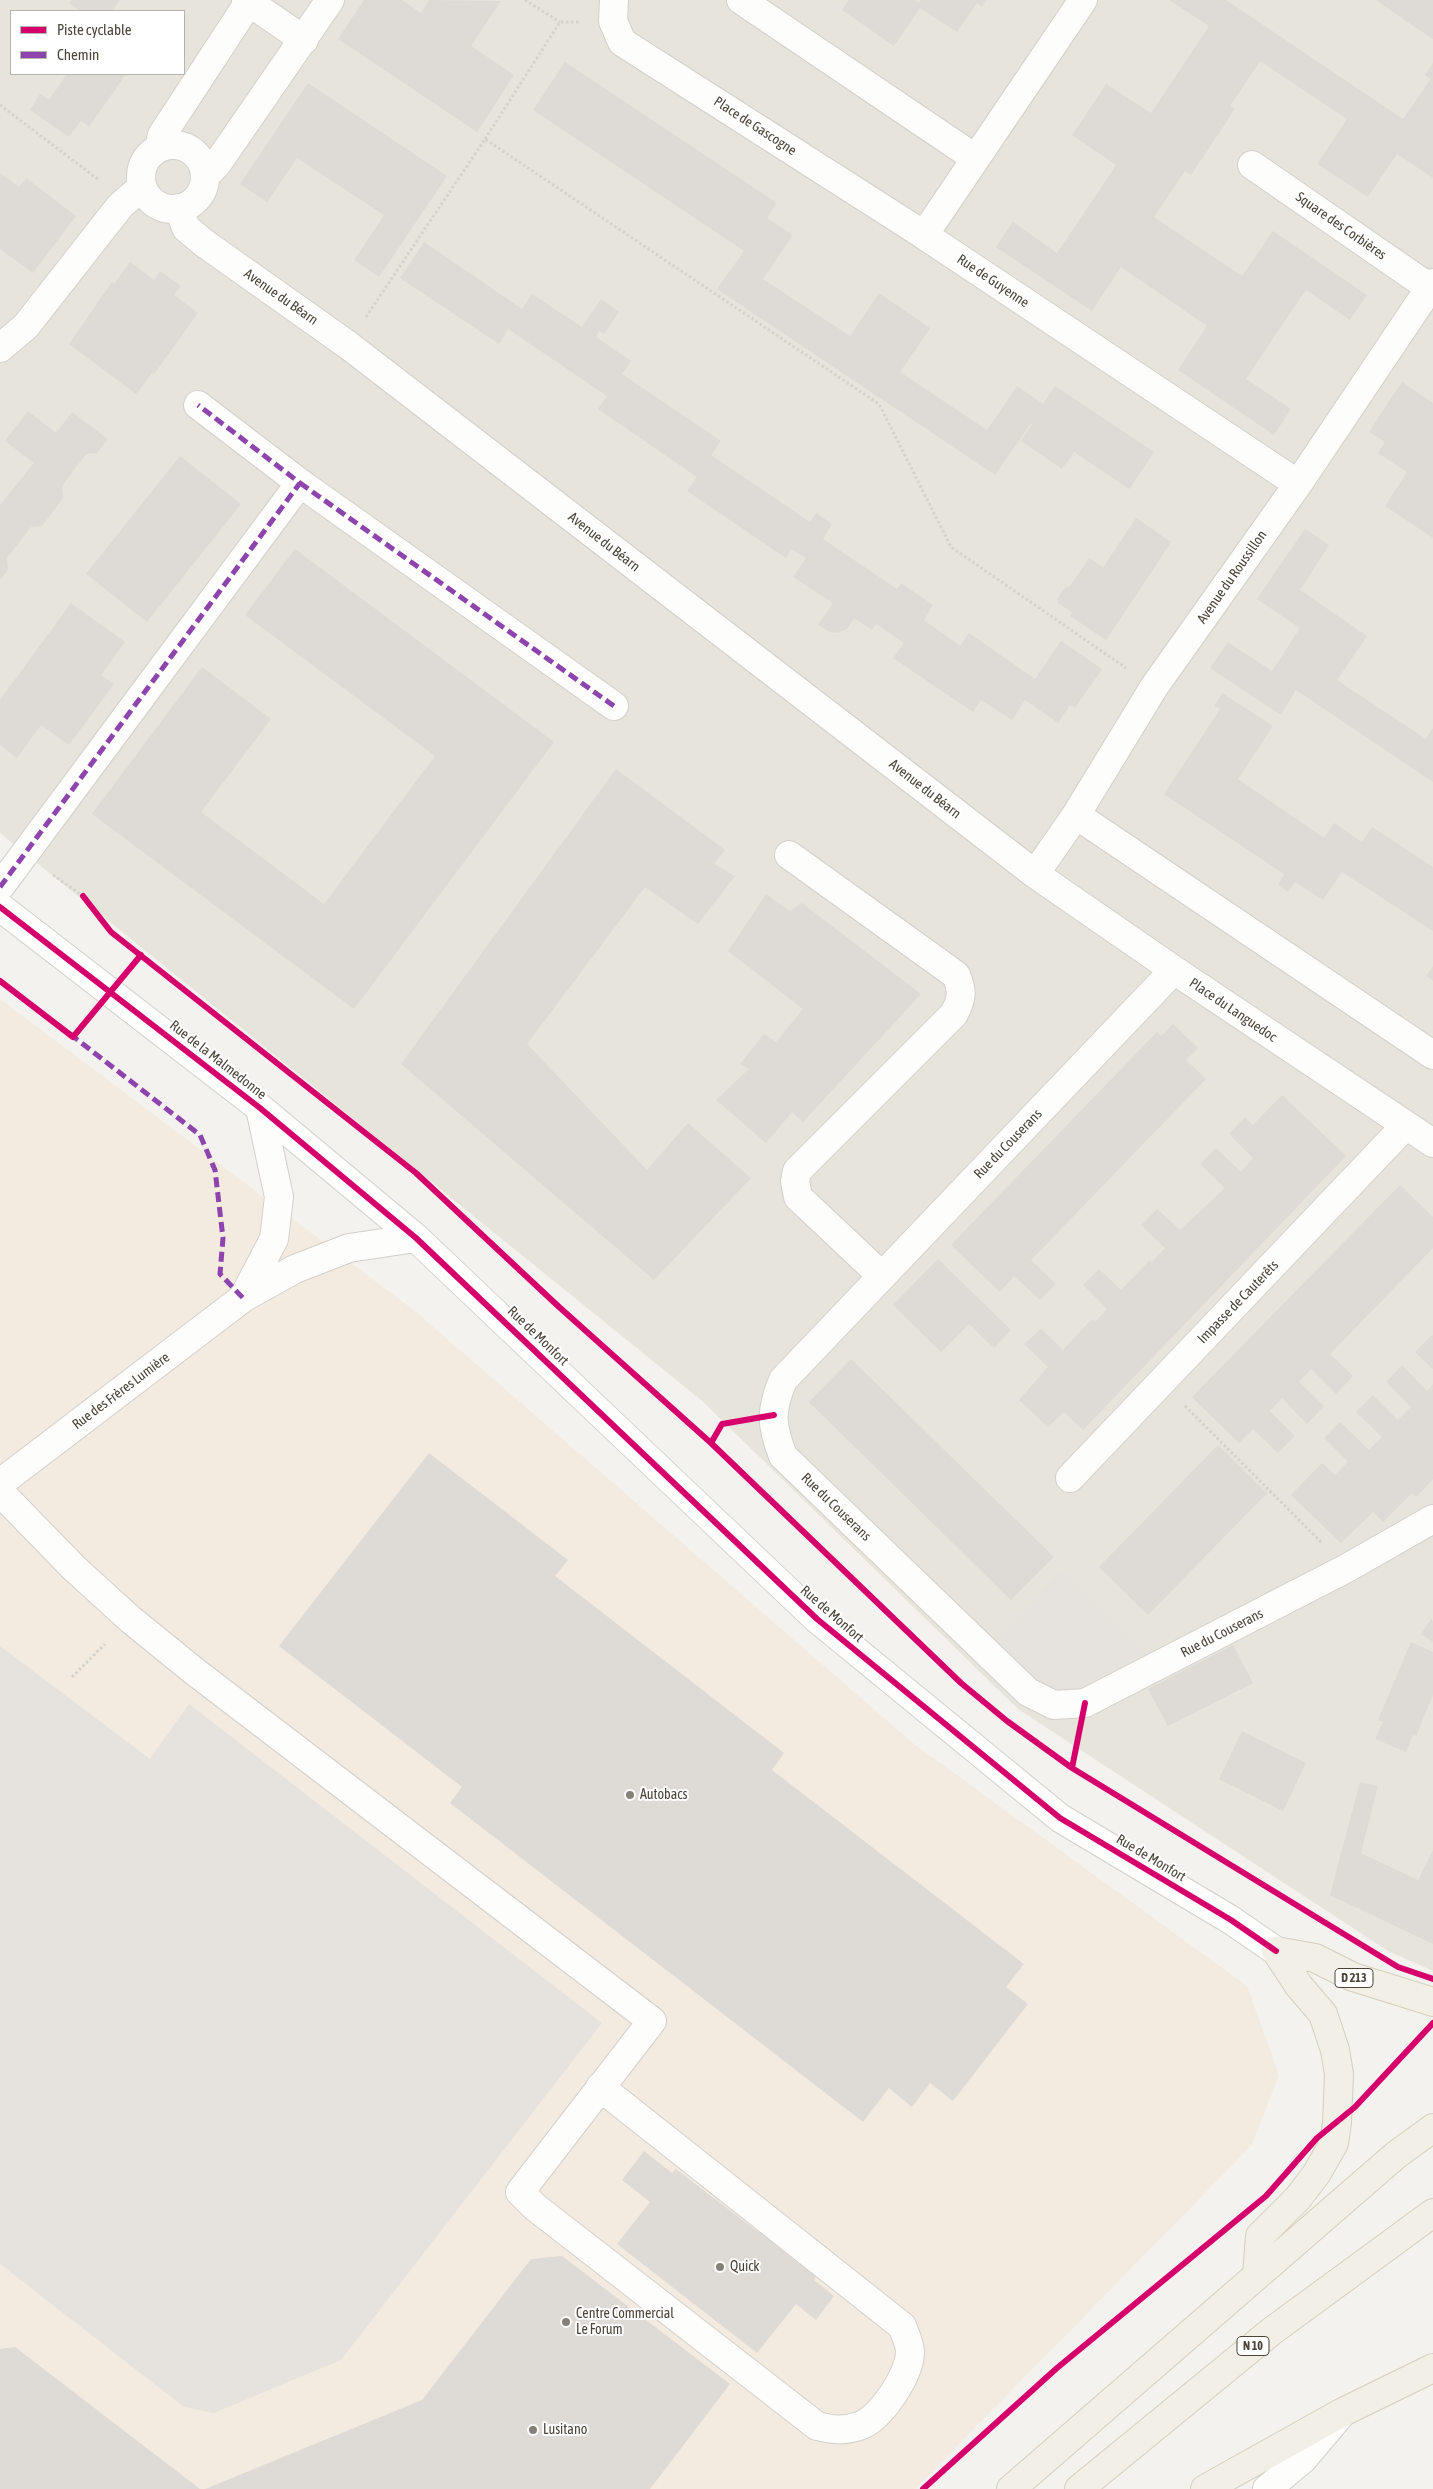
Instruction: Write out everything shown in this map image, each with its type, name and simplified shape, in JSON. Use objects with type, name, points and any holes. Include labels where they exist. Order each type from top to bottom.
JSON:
[{"type":"main road","name":"D 213","points":[[1276,1951],[1315,1958],[1353,1977],[1433,2002]]},
{"type":"main road","name":"D 213","points":[[1257,2275],[1260,2236],[1298,2198],[1317,2173],[1334,2143],[1337,2123],[1339,2074],[1335,2050],[1323,2014],[1299,1986],[1276,1951]]},
{"type":"main road","points":[[1011,2489],[1396,2155],[1433,2128]]},
{"type":"main road","name":"N 10","points":[[1080,2489],[1272,2331],[1433,2213]]},
{"type":"main road","points":[[1205,2489],[1341,2413],[1433,2368]]},
{"type":"street","points":[[205,176],[217,164],[330,0]]},
{"type":"street","points":[[741,0],[975,158]]},
{"type":"street","points":[[924,235],[1082,0]]},
{"type":"street","points":[[159,148],[162,135],[247,1],[304,40]]},
{"type":"street","name":"Place de Gascogne","points":[[613,11],[622,42],[924,235]]},
{"type":"street","points":[[1,346],[26,326],[132,196],[143,164],[150,154],[159,148],[174,144],[185,147],[196,154],[202,163],[205,176],[203,189],[196,200],[179,208],[164,208],[150,200],[132,196]]},
{"type":"street","name":"Square des Corbières","points":[[1252,165],[1431,285]]},
{"type":"street","name":"Avenue du Béarn","points":[[179,208],[186,228],[204,243],[348,345],[1034,874]]},
{"type":"street","name":"Rue de Guyenne","points":[[924,235],[1298,484]]},
{"type":"street","name":"Avenue du Roussillon","points":[[1034,874],[1076,815],[1154,687],[1298,484],[1431,285]]},
{"type":"street","points":[[198,405],[300,483],[614,706]]},
{"type":"street","points":[[0,887],[300,483]]},
{"type":"street","points":[[1076,815],[1433,1055]]},
{"type":"street","points":[[789,854],[956,975],[962,989],[961,1000],[954,1014],[797,1171],[795,1181],[798,1197],[882,1276]]},
{"type":"street","name":"Place du Languedoc","points":[[1034,874],[1433,1143]]},
{"type":"street","name":"Rue de la Malmedonne","points":[[0,907],[260,1108],[416,1238]]},
{"type":"street","name":"Rue du Couserans","points":[[1174,970],[782,1380],[773,1403],[774,1434],[783,1456],[1028,1692],[1054,1705],[1085,1703],[1348,1568],[1433,1519]]},
{"type":"street","name":"Rue des Frères Lumière","points":[[243,1298],[274,1239],[279,1197],[260,1108]]},
{"type":"street","name":"Impasse de Cauterêts","points":[[1070,1478],[1406,1125]]},
{"type":"street","name":"Rue des Frères Lumière","points":[[0,1483],[243,1298],[295,1269],[349,1248],[416,1238]]},
{"type":"street","name":"Rue de Monfort","points":[[416,1238],[817,1619],[1060,1818],[1231,1920],[1276,1951]]},
{"type":"street","points":[[0,1492],[74,1568],[130,1619],[194,1671],[652,2022],[600,2087],[520,2192],[543,2214],[817,2426],[838,2431],[861,2426],[876,2414],[905,2376],[910,2351],[902,2326],[600,2087]]},
{"type":"street","points":[[1267,2489],[1303,2459],[1341,2413]]},
{"type":"path","points":[[525,0],[560,22],[613,11]]},
{"type":"path","points":[[348,345],[560,22]]},
{"type":"path","points":[[0,104],[98,179],[132,196]]},
{"type":"path","points":[[485,139],[879,404],[951,547],[1154,687]]},
{"type":"path","points":[[1160,1383],[1348,1568]]},
{"type":"path","points":[[72,1677],[130,1619]]},
{"type":"shaded area","points":[[0,0],[1433,0],[1433,1971],[1388,1951],[1018,1709],[701,1400],[0,833]]},
{"type":"shaded area","points":[[0,999],[415,1311],[914,1744],[1247,1986],[1279,2075],[1252,2145],[915,2489],[0,2489]]},
{"type":"shaded area","points":[[1063,1571],[1145,1653],[1080,1689],[1058,1690],[1031,1679],[994,1643]]},
{"type":"shaded area","points":[[0,1646],[150,1759],[189,1704],[602,2023],[341,2360],[214,2413],[184,2407],[0,2264]]},
{"type":"building","points":[[71,0],[120,0],[113,10],[79,10],[69,3]]},
{"type":"building","points":[[364,0],[402,0],[421,13],[429,0],[501,1],[471,46],[514,75],[477,132],[338,39]]},
{"type":"building","points":[[849,0],[914,0],[919,3],[921,0],[987,0],[982,7],[977,3],[957,32],[920,8],[894,46],[842,10]]},
{"type":"building","points":[[1169,0],[1226,0],[1403,119],[1431,79],[1425,75],[1433,63],[1433,178],[1397,154],[1368,197],[1317,164],[1347,119],[1260,61],[1230,106],[1235,109],[1191,175],[1185,171],[1154,217],[1242,276],[1273,231],[1367,295],[1350,320],[1306,290],[1246,379],[1291,409],[1274,435],[1178,370],[1207,326],[1121,267],[1092,311],[996,247],[1013,222],[1057,253],[1116,165],[1072,135],[1106,84],[1151,113],[1209,26]]},
{"type":"building","points":[[1376,0],[1433,0],[1433,39],[1406,21]]},
{"type":"building","points":[[565,62],[777,203],[767,218],[793,235],[763,279],[850,336],[879,293],[930,328],[900,372],[987,430],[1017,386],[1043,404],[1055,386],[1154,452],[1129,489],[1074,452],[1062,469],[1021,441],[1031,423],[995,475],[717,289],[744,251],[533,110]]},
{"type":"building","points":[[66,75],[125,75],[89,127],[81,121],[69,137],[30,110],[40,94],[49,100]]},
{"type":"building","points":[[308,83],[447,176],[379,277],[354,260],[384,215],[297,158],[267,202],[240,184]]},
{"type":"building","points":[[0,173],[19,187],[26,178],[76,216],[33,273],[0,249]]},
{"type":"building","points":[[424,242],[522,309],[532,294],[582,327],[601,299],[619,312],[604,334],[599,331],[596,337],[631,361],[622,374],[721,441],[711,455],[810,522],[816,513],[832,524],[823,539],[897,589],[901,583],[933,605],[924,620],[960,646],[969,633],[1035,679],[1061,641],[1102,669],[1075,708],[1070,705],[1058,723],[1025,700],[1012,720],[981,700],[973,712],[893,658],[904,643],[876,624],[872,630],[854,618],[847,629],[838,633],[830,632],[818,625],[833,603],[793,577],[806,558],[791,549],[786,558],[687,491],[697,477],[598,409],[607,396],[508,329],[499,344],[400,278]]},
{"type":"building","points":[[130,262],[154,280],[160,271],[181,286],[174,295],[198,313],[154,374],[152,373],[136,394],[69,344],[112,282],[114,284]]},
{"type":"building","points":[[1402,382],[1433,403],[1433,538],[1385,506],[1407,472],[1378,453],[1385,442],[1369,432]]},
{"type":"building","points":[[28,411],[56,433],[72,412],[108,439],[97,453],[86,454],[62,486],[63,498],[42,526],[31,527],[7,558],[8,570],[0,580],[0,505],[34,463],[5,441]]},
{"type":"building","points":[[180,456],[241,504],[147,622],[86,574]]},
{"type":"building","points":[[1136,518],[1171,542],[1106,640],[1070,616],[1072,612],[1058,603],[1058,598],[1065,588],[1070,586],[1089,558],[1104,566]]},
{"type":"building","points":[[1305,529],[1329,545],[1300,590],[1367,636],[1337,680],[1426,739],[1433,728],[1433,782],[1296,690],[1281,715],[1210,668],[1228,642],[1272,671],[1300,628],[1257,599]]},
{"type":"building","points":[[295,549],[554,742],[354,1009],[92,814],[202,667],[271,719],[201,812],[324,904],[435,756],[245,615]]},
{"type":"building","points":[[71,603],[125,642],[101,675],[114,684],[69,745],[41,725],[17,758],[0,745],[0,700]]},
{"type":"building","points":[[1222,693],[1273,726],[1238,779],[1324,838],[1334,823],[1362,842],[1372,827],[1433,867],[1433,931],[1342,872],[1323,900],[1295,882],[1288,892],[1278,885],[1284,874],[1164,794],[1220,709],[1214,706]]},
{"type":"building","points":[[616,769],[725,850],[714,864],[735,876],[698,924],[645,887],[527,1044],[647,1170],[688,1123],[751,1178],[654,1280],[401,1064]]},
{"type":"building","points":[[766,894],[790,911],[802,903],[921,994],[803,1122],[792,1112],[766,1143],[716,1100],[749,1069],[740,1064],[764,1034],[776,1042],[803,1009],[728,951]]},
{"type":"building","points":[[1433,966],[1433,981],[1426,976]]},
{"type":"building","points":[[1173,1024],[1198,1048],[1186,1060],[1206,1079],[1031,1260],[1056,1284],[1040,1300],[1014,1276],[1000,1292],[951,1245],[1157,1032],[1161,1036]]},
{"type":"building","points":[[1282,1095],[1346,1156],[1083,1430],[1064,1412],[1048,1427],[1019,1400],[1048,1367],[1024,1344],[1041,1329],[1063,1350],[1092,1319],[1095,1322],[1107,1309],[1083,1285],[1099,1269],[1121,1290],[1150,1260],[1152,1262],[1165,1248],[1141,1225],[1157,1209],[1180,1230],[1225,1188],[1200,1164],[1216,1148],[1241,1172],[1253,1158],[1229,1134],[1245,1117],[1253,1125]]},
{"type":"building","points":[[1400,1185],[1433,1217],[1433,1248],[1330,1354],[1353,1376],[1336,1394],[1311,1369],[1299,1382],[1324,1406],[1307,1424],[1282,1398],[1270,1411],[1295,1436],[1278,1453],[1253,1429],[1239,1443],[1192,1397]]},
{"type":"building","points":[[938,1259],[1011,1330],[994,1348],[969,1324],[941,1352],[893,1305]]},
{"type":"building","points":[[1433,1336],[1433,1369],[1415,1352]]},
{"type":"building","points":[[851,1359],[1054,1557],[1011,1600],[809,1402]]},
{"type":"building","points":[[1402,1365],[1427,1391],[1433,1384],[1433,1479],[1416,1497],[1412,1493],[1383,1522],[1373,1512],[1341,1543],[1291,1495],[1322,1463],[1335,1475],[1348,1462],[1324,1438],[1340,1422],[1369,1450],[1382,1437],[1356,1412],[1373,1395],[1398,1420],[1411,1407],[1386,1382]]},
{"type":"building","points":[[1218,1445],[1267,1493],[1148,1615],[1099,1567]]},
{"type":"building","name":"Autobacs","points":[[429,1453],[568,1560],[555,1576],[784,1753],[772,1770],[1024,1964],[1006,1987],[1028,2004],[953,2101],[930,2083],[912,2107],[889,2088],[863,2122],[450,1803],[462,1787],[279,1646]]},
{"type":"building","points":[[1431,1619],[1433,1621],[1433,1642],[1421,1634]]},
{"type":"building","points":[[1411,1642],[1433,1652],[1433,1695],[1416,1736],[1413,1735],[1406,1752],[1375,1739],[1383,1722],[1378,1720]]},
{"type":"building","points":[[1233,1645],[1253,1683],[1168,1726],[1148,1689]]},
{"type":"building","points":[[1242,1731],[1306,1763],[1283,1811],[1219,1779]]},
{"type":"building","points":[[1360,1782],[1378,1786],[1361,1853],[1418,1880],[1433,1850],[1433,1944],[1330,1895]]},
{"type":"building","points":[[644,2151],[672,2173],[676,2169],[758,2232],[765,2224],[778,2234],[772,2242],[800,2265],[807,2256],[820,2266],[813,2275],[816,2277],[814,2280],[834,2296],[816,2320],[796,2304],[757,2353],[617,2244],[650,2202],[622,2180]]},
{"type":"building","name":"Centre Commercial Le Forum","points":[[562,2256],[730,2384],[650,2489],[205,2489],[422,2400],[531,2259]]},
{"type":"building","points":[[15,2347],[200,2489],[0,2489],[0,2349]]},
{"type":"marked path","points":[[0,887],[300,483],[198,405]]},
{"type":"marked path","points":[[300,483],[614,706]]},
{"type":"marked path","points":[[70,1034],[200,1135],[215,1170],[223,1238],[220,1274],[243,1298]]},
{"type":"cycle path","points":[[83,896],[111,932],[416,1173],[558,1306],[711,1443],[961,1683],[1007,1721],[1072,1768],[1398,1967],[1433,1979]]},
{"type":"cycle path","points":[[0,907],[260,1108],[416,1238],[817,1619],[1060,1818],[1231,1920],[1276,1951]]},
{"type":"cycle path","points":[[0,981],[73,1037],[141,955]]},
{"type":"cycle path","points":[[711,1443],[722,1424],[774,1415]]},
{"type":"cycle path","points":[[1072,1768],[1085,1703]]},
{"type":"cycle path","points":[[923,2489],[1057,2368],[1266,2196],[1317,2138],[1355,2107],[1433,2023]]},
{"type":"place","name":"Autobacs","points":[[630,1795]]},
{"type":"place","name":"Quick","points":[[720,2267]]},
{"type":"place","name":"Centre Commercial Le Forum","points":[[566,2322]]},
{"type":"place","name":"Lusitano","points":[[533,2430]]}]
